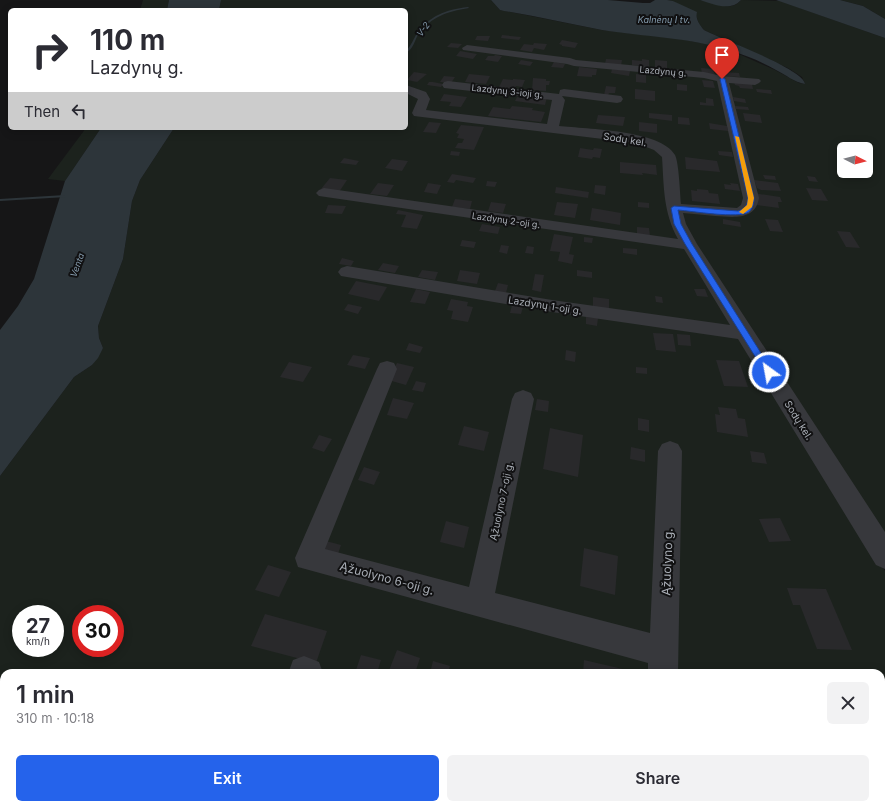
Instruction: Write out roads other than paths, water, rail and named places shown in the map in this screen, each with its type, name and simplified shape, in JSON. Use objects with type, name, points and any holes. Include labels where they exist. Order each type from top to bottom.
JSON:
[{"type":"street","name":"Lazdynų g.","points":[[467,48],[570,61],[572,67],[704,75],[722,79],[755,81]]},
{"type":"street","points":[[674,208],[739,213],[746,210],[750,206],[751,198],[722,79]]},
{"type":"street","name":"Lazdynų 3-ioji g.","points":[[448,85],[562,92],[552,129]]},
{"type":"street","name":"Sodų kel.","points":[[408,90],[422,95],[424,99],[418,113],[636,139],[649,142],[665,150],[669,157],[674,208],[678,224],[689,244],[885,556]]},
{"type":"street","points":[[562,92],[617,99]]},
{"type":"street","name":"Lazdynų 2-oji g.","points":[[324,193],[678,244],[689,244]]},
{"type":"street","name":"Lazdynų 1-oji g.","points":[[347,272],[560,307],[731,332],[744,332]]},
{"type":"street","name":"Ąžuolyno 6-oji g.","points":[[387,369],[308,558],[479,603],[663,662]]},
{"type":"street","name":"Ąžuolyno 7-oji g.","points":[[479,603],[523,399]]},
{"type":"street","name":"Ąžuolyno g.","points":[[663,662],[670,451]]},
{"type":"water","points":[[169,0],[221,0],[219,8],[167,8]]},
{"type":"water","name":"Kalnėnų I tv.","points":[[491,0],[608,0],[643,3],[650,3],[655,0],[673,1],[697,12],[697,19],[704,30],[791,70],[801,78],[805,84],[794,80],[754,59],[715,46],[683,40],[602,30],[504,11],[500,10]]},
{"type":"water","points":[[700,0],[741,0],[732,6],[721,6]]},
{"type":"water","points":[[776,0],[840,0],[863,6],[885,19],[885,38]]},
{"type":"water","name":"Venta","points":[[100,130],[173,130],[140,180],[132,201],[123,259],[98,326],[99,338],[103,348],[98,358],[92,365],[74,377],[0,476],[0,330],[18,306],[34,279],[65,181]]},
{"type":"waterway","name":"V-2","points":[[408,50],[421,30],[432,19],[452,10],[468,8]]},
{"type":"waterway","points":[[0,200],[65,196]]}]
